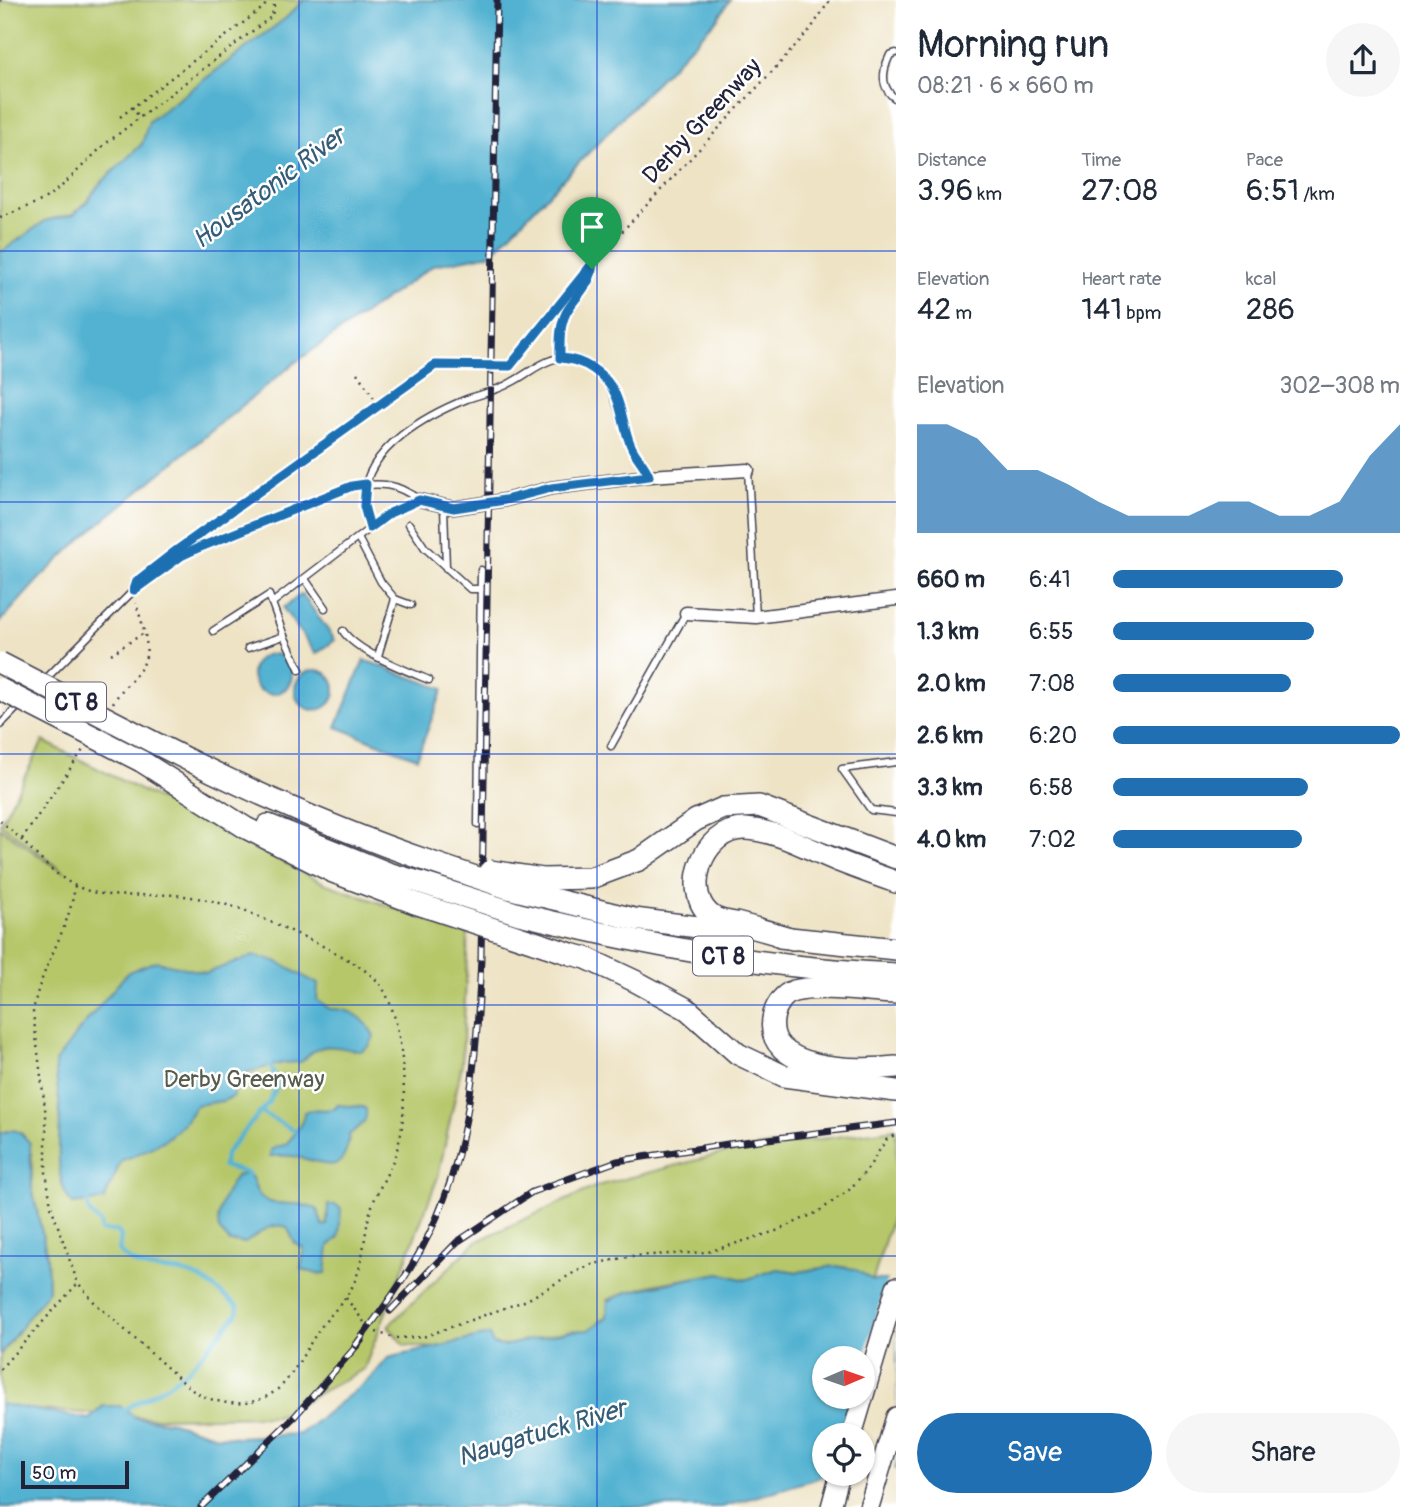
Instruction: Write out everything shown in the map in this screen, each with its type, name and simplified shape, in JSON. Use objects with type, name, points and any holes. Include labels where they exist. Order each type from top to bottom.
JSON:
[{"type":"highway","name":"CT 8","points":[[0,663],[246,789],[364,839],[431,862],[541,887],[634,919],[793,939],[894,948]]},
{"type":"highway","name":"CT 8","points":[[0,689],[141,761],[246,828],[333,872],[643,944],[893,983]]},
{"type":"highway","points":[[541,887],[591,878],[639,860],[696,820],[723,808],[759,806],[896,858]]},
{"type":"highway","points":[[793,939],[715,918],[702,905],[697,889],[698,870],[707,849],[724,832],[744,829],[777,834],[896,882]]},
{"type":"highway","points":[[418,893],[586,958],[635,981],[687,1009],[738,1054],[784,1076],[896,1091]]},
{"type":"highway","points":[[893,983],[794,991],[779,1002],[773,1022],[778,1044],[793,1058],[847,1068],[896,1067]]},
{"type":"highway","points":[[856,1423],[896,1287]]},
{"type":"highway","points":[[869,1507],[896,1417]]},
{"type":"highway","points":[[831,1504],[837,1486]]},
{"type":"street","points":[[419,500],[444,507],[465,507],[551,488],[649,476],[748,470]]},
{"type":"street","points":[[686,613],[757,617],[896,599]]},
{"type":"lane","points":[[896,54],[890,55],[884,66],[883,82],[889,94],[896,99]]},
{"type":"lane","points":[[560,358],[562,324],[591,277],[592,264]]},
{"type":"lane","points":[[370,528],[364,506],[366,484],[375,464],[391,445],[427,419],[465,400],[513,382],[545,361],[560,358],[582,362],[599,373],[608,384],[616,395],[632,448],[649,476]]},
{"type":"lane","points":[[748,470],[757,617]]},
{"type":"lane","points":[[0,725],[134,590],[181,556],[339,491],[366,484],[378,483],[405,490],[419,500]]},
{"type":"lane","points":[[272,603],[390,513],[419,500]]},
{"type":"lane","points":[[444,507],[446,568]]},
{"type":"lane","points":[[408,524],[425,548],[446,568],[470,589],[481,589]]},
{"type":"lane","points":[[358,538],[381,582],[395,599],[411,605]]},
{"type":"lane","points":[[478,824],[481,570]]},
{"type":"lane","points":[[305,579],[325,608]]},
{"type":"lane","points":[[214,631],[269,595],[300,670]]},
{"type":"lane","points":[[379,656],[395,599]]},
{"type":"lane","points":[[611,746],[686,613]]},
{"type":"lane","points":[[343,631],[351,642],[389,664],[429,680]]},
{"type":"lane","points":[[248,648],[284,636]]},
{"type":"lane","points":[[896,762],[842,769],[871,810],[896,813]]},
{"type":"path","points":[[120,117],[264,7],[268,0]]},
{"type":"path","points":[[0,218],[43,200],[104,145],[272,16],[275,0]]},
{"type":"path","name":"Derby Greenway","points":[[190,543],[435,365],[510,366],[582,274],[781,62],[812,27],[830,0]]},
{"type":"path","points":[[132,107],[140,118]]},
{"type":"path","points":[[357,373],[378,404]]},
{"type":"path","points":[[111,653],[144,633]]},
{"type":"path","points":[[0,821],[50,867],[75,885],[105,895],[174,895],[225,904],[324,948],[362,968],[380,984],[395,1016],[403,1107],[401,1129],[392,1163],[372,1206],[361,1264],[346,1298],[321,1327],[287,1378],[273,1392],[247,1403],[233,1405],[205,1397],[192,1390],[95,1303],[78,1283],[60,1240],[46,1172],[46,1116],[33,1013],[42,979],[69,916],[75,885]]},
{"type":"path","points":[[376,1332],[395,1338],[424,1337],[527,1300],[594,1264],[632,1256],[708,1252],[776,1231],[818,1212],[849,1191],[867,1170],[886,1140],[896,1134]]},
{"type":"path","points":[[0,1369],[78,1283]]},
{"type":"path","points":[[346,1298],[364,1322]]},
{"type":"green space","points":[[304,0],[286,18],[150,121],[142,144],[99,185],[74,214],[45,221],[0,253],[0,1]]},
{"type":"green space","name":"Derby Greenway","points":[[43,741],[324,883],[468,934],[462,1064],[438,1177],[364,1369],[276,1416],[154,1418],[14,1408],[0,1404],[0,1355],[48,1290],[47,1256],[32,1188],[32,1155],[12,1130],[0,1133],[0,828],[65,872],[0,824]]},
{"type":"green space","points":[[896,1129],[896,1203],[873,1280],[855,1270],[835,1266],[798,1272],[777,1269],[745,1280],[720,1273],[657,1284],[608,1300],[607,1317],[588,1330],[569,1331],[503,1346],[493,1344],[489,1335],[432,1348],[404,1345],[388,1326],[477,1241],[597,1186],[732,1151]]},
{"type":"water","name":"Housatonic River","points":[[304,0],[730,0],[718,18],[491,254],[434,265],[293,364],[83,537],[39,579],[0,622],[0,253],[45,221],[74,214],[99,185],[142,144],[149,121],[286,18]]},
{"type":"water","points":[[302,594],[335,640],[316,654],[283,608]]},
{"type":"water","points":[[272,654],[280,655],[286,660],[291,666],[291,682],[286,688],[280,693],[272,694],[264,693],[258,688],[253,682],[252,674],[253,666],[258,660],[264,655]]},
{"type":"water","points":[[364,660],[443,689],[417,758],[336,727]]},
{"type":"water","points":[[315,670],[323,671],[329,676],[334,682],[334,698],[329,704],[323,709],[315,710],[307,709],[301,704],[296,698],[295,690],[296,682],[301,676],[307,671]]},
{"type":"water","points":[[253,956],[276,961],[318,984],[317,1000],[330,1009],[351,1012],[367,1024],[374,1037],[369,1046],[361,1051],[323,1047],[301,1062],[283,1063],[241,1074],[235,1085],[234,1096],[223,1101],[196,1105],[173,1134],[121,1161],[104,1200],[73,1204],[67,1196],[60,1175],[60,1111],[55,1062],[128,972],[156,961],[206,973]]},
{"type":"water","points":[[337,1105],[366,1109],[366,1118],[349,1135],[344,1157],[339,1162],[326,1164],[295,1156],[270,1156],[271,1150],[287,1143],[293,1136],[304,1112],[332,1109]]},
{"type":"water","points":[[12,1130],[20,1132],[30,1143],[32,1188],[47,1256],[48,1291],[0,1355],[0,1133]]},
{"type":"water","points":[[248,1173],[258,1193],[266,1200],[317,1209],[323,1226],[327,1225],[328,1205],[336,1205],[341,1209],[339,1237],[329,1246],[326,1273],[317,1274],[301,1269],[304,1249],[295,1243],[287,1227],[269,1227],[245,1243],[230,1242],[219,1230],[218,1216],[225,1195],[236,1176]]},
{"type":"water","name":"Naugatuck River","points":[[835,1266],[855,1269],[873,1280],[896,1280],[896,1469],[875,1470],[875,1423],[812,1423],[812,1480],[722,1507],[0,1507],[0,1404],[89,1419],[103,1406],[120,1406],[137,1418],[172,1422],[217,1436],[300,1434],[371,1378],[388,1358],[489,1335],[493,1344],[503,1346],[569,1331],[588,1330],[607,1317],[608,1301],[627,1292],[720,1273],[745,1280],[777,1269],[798,1272]]},
{"type":"pier","points":[[888,1276],[896,1277],[896,1461],[893,1473],[875,1474],[875,1423],[844,1423],[849,1409],[875,1409],[875,1346],[867,1346]]},
{"type":"waterway","points":[[248,1173],[223,1166],[227,1152],[269,1102],[278,1085],[269,1062]]},
{"type":"waterway","points":[[261,1112],[295,1131]]},
{"type":"waterway","points":[[87,1198],[89,1212],[100,1223],[101,1231],[117,1231],[121,1236],[119,1251],[129,1260],[148,1268],[190,1274],[206,1282],[238,1306],[237,1314],[188,1370],[168,1385],[122,1411]]},
{"type":"railway","points":[[355,1346],[411,1267],[431,1231],[458,1156],[472,1078],[481,958],[497,0]]},
{"type":"railway","points":[[390,1311],[457,1242],[532,1192],[617,1161],[896,1123]]},
{"type":"railway","points":[[201,1507],[295,1416],[361,1341]]},
{"type":"route","points":[[592,264],[592,269],[591,277],[562,324],[560,358],[582,362],[599,373],[608,384],[616,395],[632,448],[649,476],[551,488],[505,500],[454,508],[419,500],[390,513],[370,528],[364,506],[366,484],[352,486],[181,556],[134,590],[137,581],[173,553],[435,365],[510,366],[592,264]]}]
